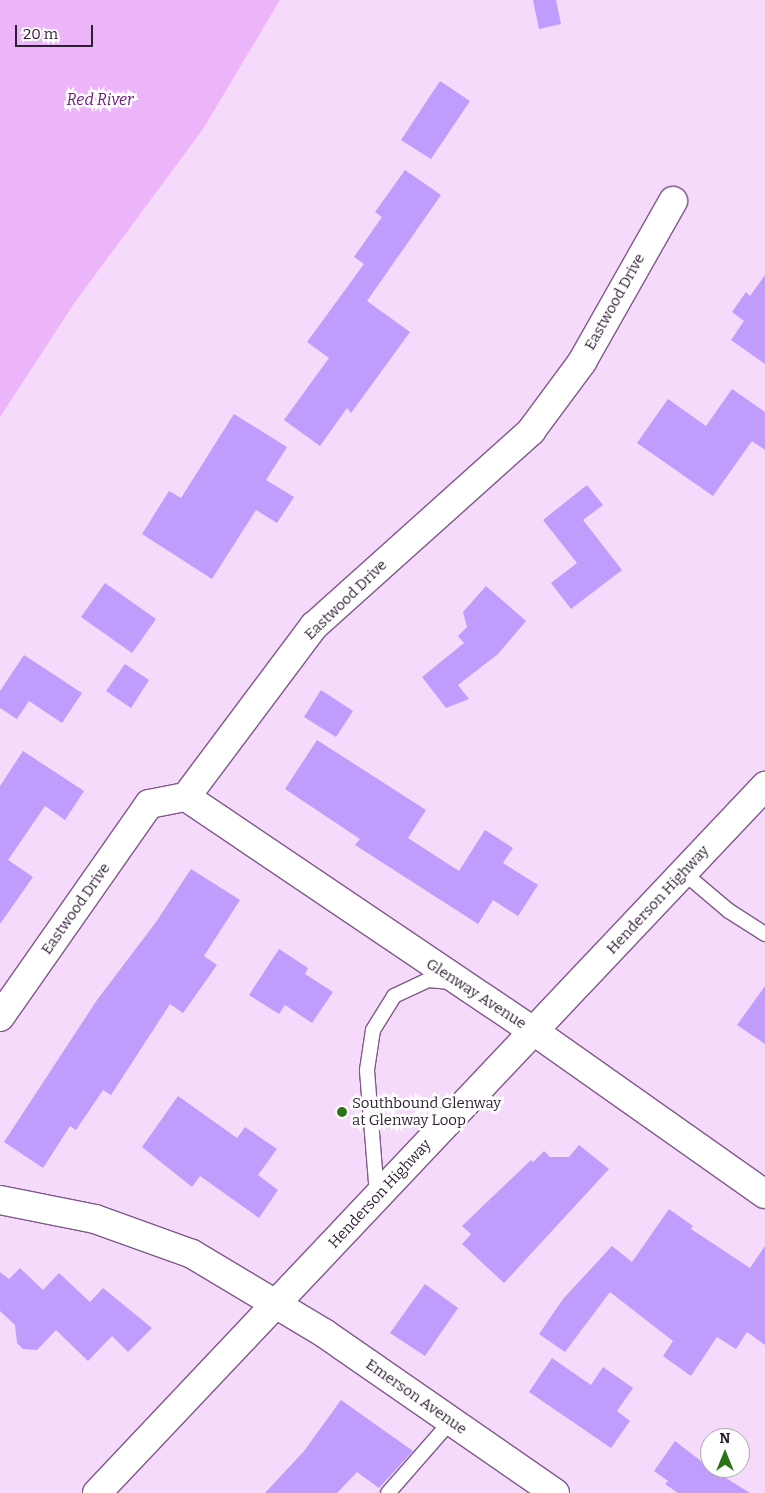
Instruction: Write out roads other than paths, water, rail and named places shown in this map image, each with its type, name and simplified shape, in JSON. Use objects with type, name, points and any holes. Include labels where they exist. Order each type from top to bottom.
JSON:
[{"type":"street","name":"Eastwood Drive","points":[[0,1017],[149,804],[186,797],[314,626],[531,431],[582,362],[673,201]]},
{"type":"street","name":"Henderson Highway","points":[[98,1493],[765,786]]},
{"type":"street","name":"Glenway Avenue","points":[[186,797],[456,982],[534,1032],[765,1194]]},
{"type":"street","points":[[0,1200],[95,1219],[192,1254],[275,1305]]},
{"type":"street","name":"Emerson Avenue","points":[[275,1305],[324,1334],[555,1493]]},
{"type":"lane","points":[[684,873],[729,911],[765,934]]},
{"type":"lane","points":[[377,1196],[366,1070],[373,1030],[394,996],[428,980],[456,982]]},
{"type":"lane","points":[[388,1493],[451,1421]]},
{"type":"water","name":"Red River","points":[[0,0],[280,0],[203,129],[75,302],[0,417]]},
{"type":"place","name":"Southbound Glenway at Glenway Loop","points":[[342,1112]]}]
